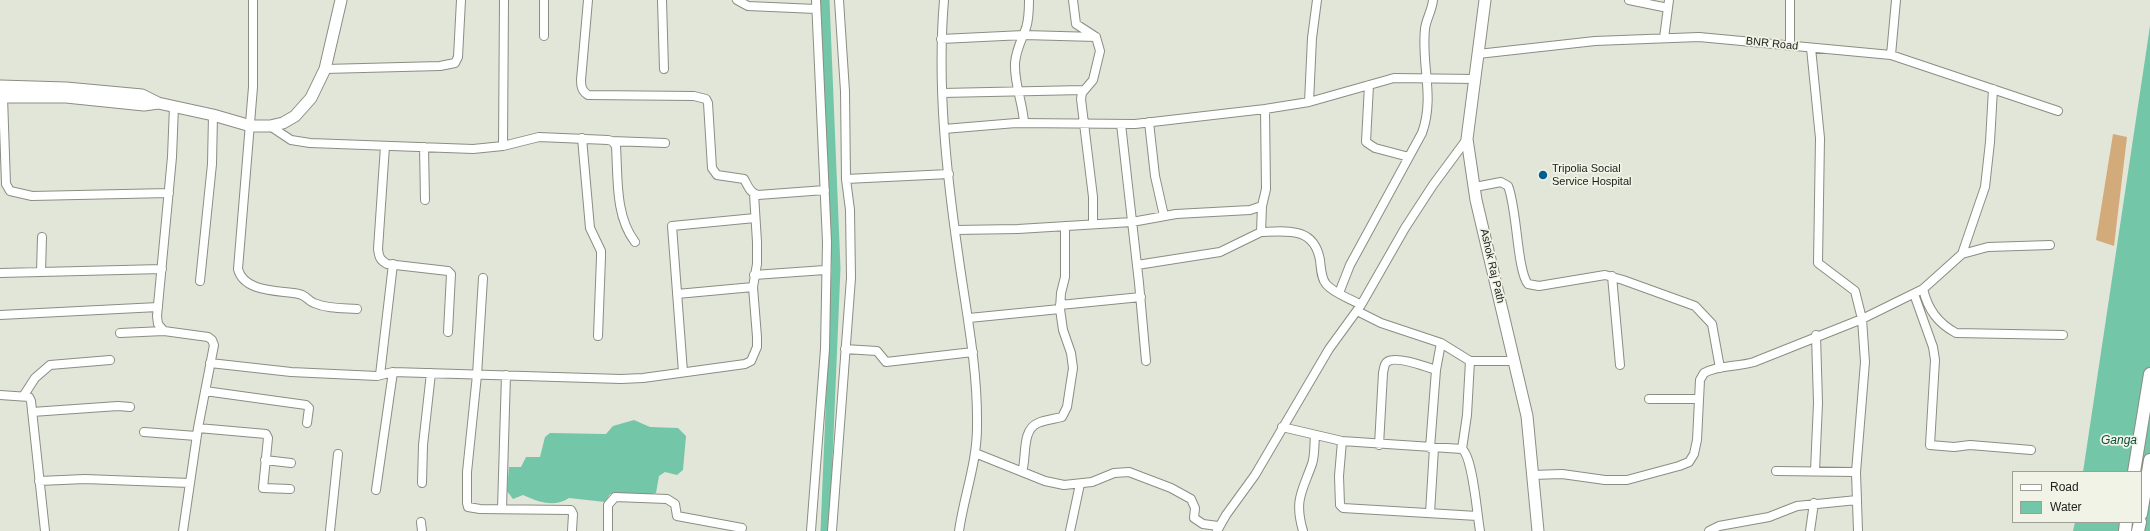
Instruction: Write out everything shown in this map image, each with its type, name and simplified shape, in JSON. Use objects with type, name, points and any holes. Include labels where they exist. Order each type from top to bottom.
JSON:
[{"type":"highway","points":[[2134,471],[2150,374]]},
{"type":"highway","points":[[2142,508],[2150,460]]},
{"type":"main road","points":[[1,93],[66,97],[144,105],[158,103],[213,114],[251,126],[270,126],[283,123],[295,116],[310,98],[325,69],[341,0]]},
{"type":"main road","name":"Ashok Raj Path","points":[[1485,0],[1468,139],[1474,187],[1513,361],[1527,416],[1538,531]]},
{"type":"street","points":[[253,0],[254,50],[251,126],[238,269],[239,274],[245,282],[258,287],[301,294],[315,304],[328,307],[357,309]]},
{"type":"street","points":[[325,69],[450,66],[455,63],[458,57],[461,0]]},
{"type":"street","points":[[503,146],[504,0]]},
{"type":"street","points":[[544,0],[544,36]]},
{"type":"street","points":[[210,362],[279,371],[380,375],[393,372],[621,379],[745,364],[751,361],[757,347],[753,287],[758,256],[754,194],[744,178],[722,176],[713,171],[708,103],[706,99],[694,96],[588,94],[581,88],[588,0]]},
{"type":"street","points":[[662,0],[664,69]]},
{"type":"street","points":[[737,0],[748,6],[816,9]]},
{"type":"street","points":[[811,531],[825,349],[825,190],[816,0]]},
{"type":"street","points":[[832,531],[851,278],[850,210],[846,179],[845,91],[839,0]]},
{"type":"street","points":[[944,0],[941,39],[944,129],[955,230],[973,352],[977,426],[975,454],[959,531]]},
{"type":"street","points":[[1024,123],[1022,104],[1018,92],[1016,57],[1028,18],[1029,0]]},
{"type":"street","points":[[1073,0],[1076,24],[1096,38],[1099,44],[1099,58],[1093,80],[1084,90],[1080,99],[1085,124],[1094,202],[1093,224]]},
{"type":"street","points":[[1309,102],[1312,38],[1317,0]]},
{"type":"street","points":[[1339,293],[1350,265],[1410,157],[1427,119],[1429,96],[1426,80],[1425,30],[1432,9],[1433,0]]},
{"type":"street","points":[[1629,0],[1668,4],[1664,38]]},
{"type":"street","points":[[1790,0],[1790,46]]},
{"type":"street","points":[[1891,55],[1896,0]]},
{"type":"street","points":[[941,39],[1024,35],[1096,38]]},
{"type":"street","name":"BNR Road","points":[[1478,54],[1595,41],[1699,37],[1891,55],[2058,111]]},
{"type":"street","points":[[1811,48],[1820,138],[1818,263],[1855,291],[1862,319],[1864,362],[1856,472],[1858,531]]},
{"type":"street","points":[[944,129],[1024,123],[1121,124],[1149,122],[1265,109],[1309,102],[1394,78],[1426,80],[1475,79]]},
{"type":"street","points":[[1369,85],[1366,142],[1375,148],[1410,157]]},
{"type":"street","points":[[1962,254],[1985,187],[1990,142],[1993,89]]},
{"type":"street","points":[[942,93],[1084,90]]},
{"type":"street","points":[[1,93],[6,184],[10,191],[32,196],[169,193]]},
{"type":"street","points":[[164,331],[158,324],[158,307],[169,193],[174,106]]},
{"type":"street","points":[[1261,232],[1262,206],[1266,189],[1267,164],[1265,109]]},
{"type":"street","points":[[200,281],[212,164],[213,114]]},
{"type":"street","points":[[1149,122],[1155,176],[1164,216]]},
{"type":"street","points":[[1121,124],[1137,264],[1146,362]]},
{"type":"street","points":[[270,126],[282,136],[300,142],[424,148],[473,149],[503,146],[533,137],[665,142]]},
{"type":"street","points":[[582,138],[590,228],[601,251],[598,336]]},
{"type":"street","points":[[975,454],[1054,484],[1080,484],[1098,481],[1114,473],[1129,472],[1171,488],[1191,499],[1195,508],[1194,518],[1197,521],[1218,528],[1251,480],[1329,349],[1359,308],[1405,228],[1433,184],[1468,139]]},
{"type":"street","points":[[612,141],[616,146],[621,211],[628,232],[635,242]]},
{"type":"street","points":[[385,146],[378,249],[382,261],[393,264],[448,271],[451,274],[448,332]]},
{"type":"street","points":[[424,148],[425,200]]},
{"type":"street","points":[[846,179],[949,174]]},
{"type":"street","points":[[1474,187],[1501,182],[1508,186],[1513,205],[1523,271],[1528,284],[1539,286],[1594,276],[1612,276],[1695,306],[1712,324],[1720,368]]},
{"type":"street","points":[[754,194],[763,195],[825,190]]},
{"type":"street","points":[[955,230],[1132,222],[1197,212],[1250,210],[1262,206]]},
{"type":"street","points":[[683,372],[672,226],[755,218]]},
{"type":"street","points":[[1022,472],[1026,460],[1026,438],[1030,429],[1036,423],[1062,417],[1067,407],[1073,362],[1063,330],[1060,307],[1065,277],[1065,226]]},
{"type":"street","points":[[1137,264],[1220,252],[1261,232],[1296,232],[1308,238],[1317,246],[1323,278],[1326,284],[1381,323],[1441,343],[1470,361],[1513,361]]},
{"type":"street","points":[[41,272],[42,237]]},
{"type":"street","points":[[1532,475],[1562,474],[1605,480],[1627,480],[1689,462],[1694,454],[1697,440],[1700,380],[1704,374],[1720,368],[1754,362],[1816,336],[1862,319],[1923,289],[1962,254],[1988,247],[2050,245]]},
{"type":"street","points":[[380,375],[393,264]]},
{"type":"street","points":[[0,273],[162,269]]},
{"type":"street","points":[[754,275],[825,270]]},
{"type":"street","points":[[1612,276],[1620,365]]},
{"type":"street","points":[[482,278],[477,375],[468,462],[467,503],[472,508],[571,510],[573,514],[572,531]]},
{"type":"street","points":[[677,294],[753,287]]},
{"type":"street","points":[[1923,289],[1935,318],[1943,326],[1956,333],[2063,336]]},
{"type":"street","points":[[1914,294],[1931,341],[1935,360],[1930,445],[1954,447],[1970,445],[2031,450]]},
{"type":"street","points":[[969,318],[1140,297]]},
{"type":"street","points":[[0,315],[158,307]]},
{"type":"street","points":[[120,334],[164,331],[182,332],[208,337],[212,340],[214,350],[210,362],[197,432],[183,531]]},
{"type":"street","points":[[1815,471],[1818,403],[1816,336]]},
{"type":"street","points":[[1430,513],[1436,370],[1441,343]]},
{"type":"street","points":[[845,349],[877,351],[886,362],[973,352]]},
{"type":"street","points":[[24,395],[35,378],[50,365],[110,360]]},
{"type":"street","points":[[1379,445],[1382,379],[1387,362],[1391,360],[1402,360],[1436,370]]},
{"type":"street","points":[[1470,361],[1467,415],[1462,449],[1465,452],[1469,462],[1480,531]]},
{"type":"street","points":[[376,490],[393,372]]},
{"type":"street","points":[[422,483],[423,445],[431,373]]},
{"type":"street","points":[[502,509],[506,375]]},
{"type":"street","points":[[205,391],[306,405],[309,408],[307,423]]},
{"type":"street","points":[[0,395],[24,395],[29,397],[32,412],[45,531]]},
{"type":"street","points":[[1649,398],[1699,399]]},
{"type":"street","points":[[32,412],[118,406],[130,407]]},
{"type":"street","points":[[1282,427],[1315,436],[1342,441],[1379,445],[1462,449]]},
{"type":"street","points":[[144,432],[266,434],[268,438],[265,460],[264,488],[290,489]]},
{"type":"street","points":[[1303,531],[1300,514],[1300,498],[1303,484],[1313,459],[1315,436]]},
{"type":"street","points":[[1342,441],[1339,486],[1340,504],[1343,508],[1477,516]]},
{"type":"street","points":[[330,531],[338,454]]},
{"type":"street","points":[[265,460],[291,463]]},
{"type":"street","points":[[1776,471],[1856,472]]},
{"type":"street","points":[[39,481],[85,479],[190,483]]},
{"type":"street","points":[[1070,531],[1080,484]]},
{"type":"street","points":[[608,531],[608,506],[615,497],[668,499],[674,504],[677,516],[742,528]]},
{"type":"street","points":[[1709,531],[1719,526],[1769,517],[1797,506],[1814,503],[1857,500]]},
{"type":"street","points":[[1810,531],[1814,503]]},
{"type":"street","points":[[421,522],[422,531]]},
{"type":"shaded area","points":[[2113,134],[2127,137],[2114,246],[2096,240]]},
{"type":"water","name":"Ganga","points":[[2150,26],[2150,531],[2073,531],[2075,523],[2142,523],[2142,471],[2083,471]]},
{"type":"water","points":[[634,420],[650,427],[678,428],[686,436],[683,470],[677,475],[665,472],[659,476],[656,493],[633,498],[610,494],[605,502],[569,498],[558,503],[546,503],[523,495],[513,499],[507,491],[509,467],[521,467],[526,457],[540,457],[545,437],[550,433],[606,434],[613,426]]},
{"type":"waterway","points":[[825,0],[836,268],[825,531]]},
{"type":"place","name":"Tripolia Social Service Hospital","points":[[1543,175]]}]
